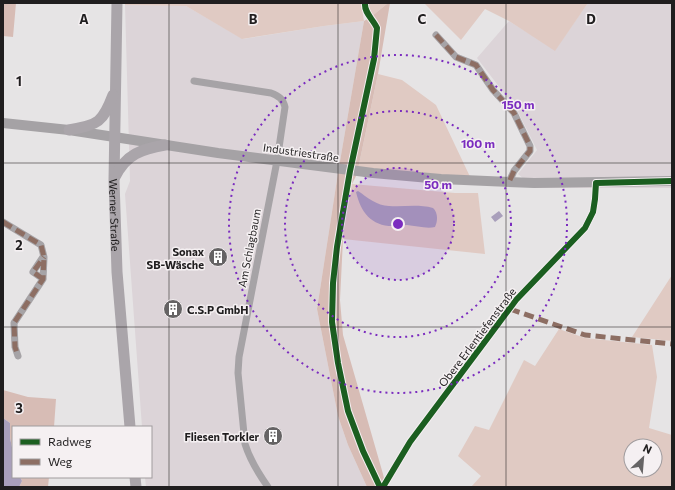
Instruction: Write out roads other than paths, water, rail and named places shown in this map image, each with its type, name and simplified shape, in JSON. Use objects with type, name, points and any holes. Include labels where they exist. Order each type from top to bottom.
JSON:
[{"type":"main road","name":"Werner Straße","points":[[117,3],[114,180],[117,272],[130,426]]},
{"type":"main road","points":[[69,130],[91,126],[98,122],[108,108],[115,88]]},
{"type":"main road","points":[[114,180],[119,168],[135,154],[147,148],[165,145]]},
{"type":"street","points":[[436,35],[456,57],[476,65],[493,90],[514,113],[530,146],[530,151],[514,171],[509,182]]},
{"type":"street","name":"Am Schlagbaum","points":[[194,81],[271,93],[278,96],[284,102],[285,107],[277,161],[242,338],[238,373],[245,444],[256,472],[268,487]]},
{"type":"street","name":"Industriestraße","points":[[3,123],[69,130],[277,161],[373,173],[441,179],[509,182],[596,183],[672,181]]},
{"type":"street","name":"Obere Erlentiefenstraße","points":[[383,487],[410,442],[516,300],[585,228],[593,212],[596,183]]},
{"type":"street","points":[[3,222],[41,245],[44,257],[43,279],[14,323],[18,356]]},
{"type":"street","points":[[43,279],[34,272],[44,257]]},
{"type":"place","name":"Sonax SB-Wäsche","points":[[218,257]]},
{"type":"place","name":"C.S.P GmbH","points":[[173,309]]},
{"type":"place","name":"Fliesen Torkler","points":[[273,436]]}]
